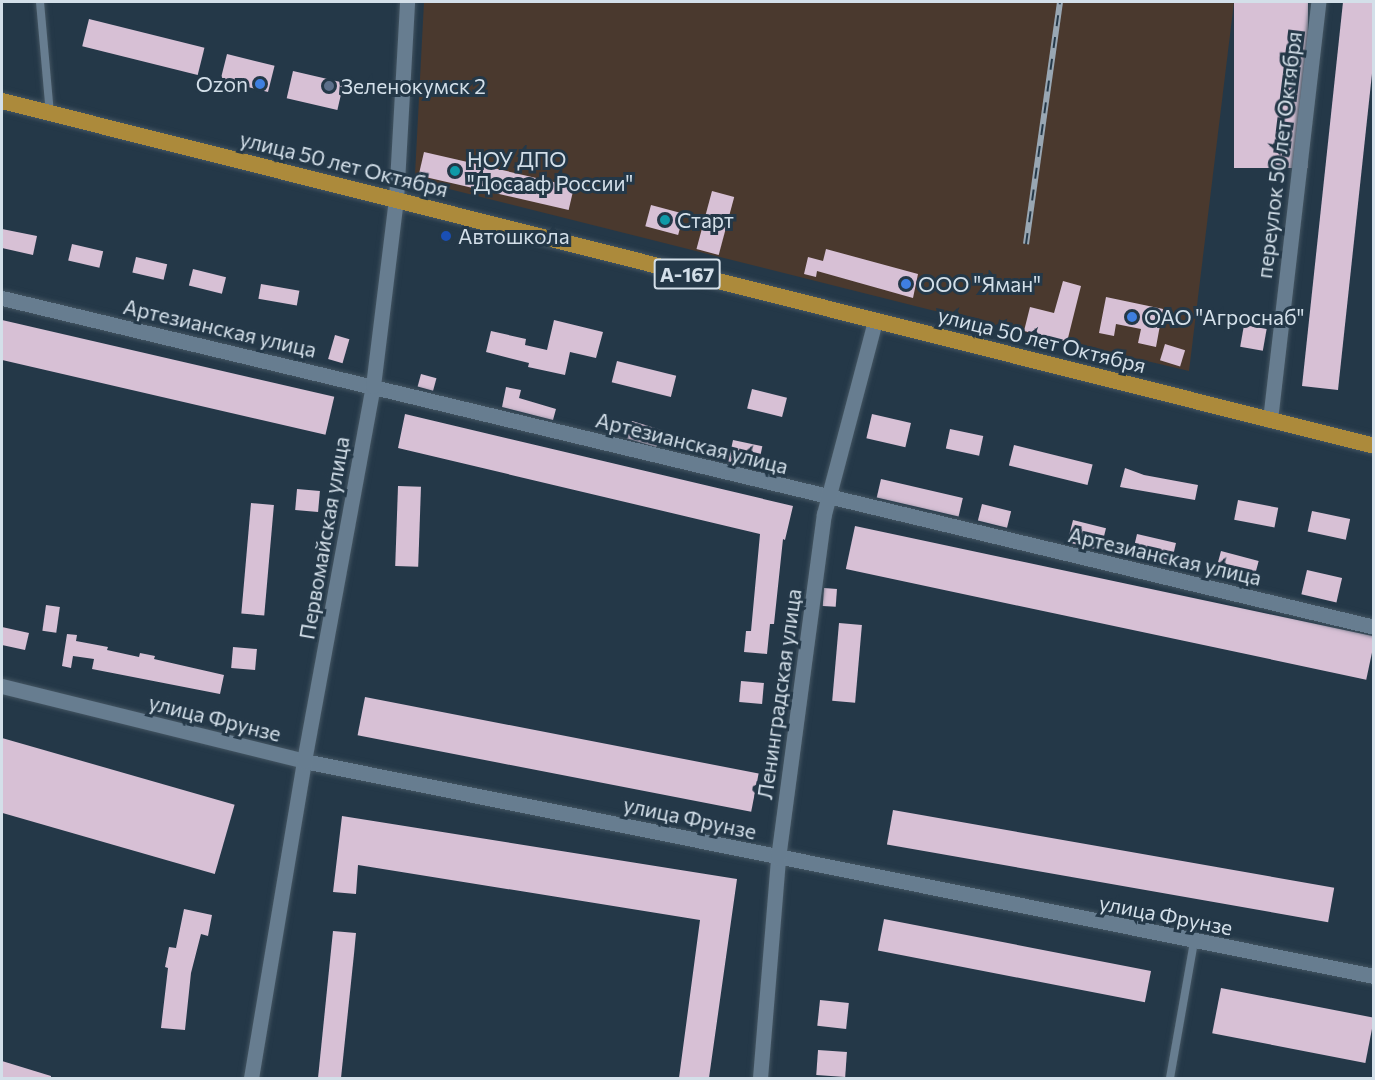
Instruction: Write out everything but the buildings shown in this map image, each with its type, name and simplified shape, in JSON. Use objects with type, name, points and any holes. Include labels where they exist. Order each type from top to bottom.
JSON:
[{"type":"highway","name":"улица 50 лет Октября","points":[[2,101],[1374,446]]},
{"type":"street","name":"Первомайская улица","points":[[251,1078],[304,761],[373,386],[396,200],[406,2]]},
{"type":"street","name":"переулок 50 лет Октября","points":[[1270,420],[1318,2]]},
{"type":"street","name":"Артезианская улица","points":[[2,298],[373,386],[827,498],[1374,627]]},
{"type":"street","name":"Ленинградская улица","points":[[760,1078],[778,858],[827,498],[875,321]]},
{"type":"street","name":"улица Фрунзе","points":[[2,686],[304,761],[1194,942],[1374,976]]},
{"type":"lane","points":[[40,2],[50,114]]},
{"type":"lane","points":[[1170,1078],[1194,942]]},
{"type":"shaded area","points":[[424,2],[1234,2],[1189,371],[931,310],[417,181],[415,175]]},
{"type":"railway","points":[[1026,244],[1060,2]]},
{"type":"place","name":"Ozon","points":[[260,84]]},
{"type":"place","name":"Зеленокумск 2","points":[[329,86]]},
{"type":"place","name":"НОУ ДПО \"Досааф России\"","points":[[455,171]]},
{"type":"place","name":"Старт","points":[[665,220]]},
{"type":"place","name":"Автошкола","points":[[446,236]]},
{"type":"place","name":"ООО \"Яман\"","points":[[906,284]]},
{"type":"place","name":"ОАО \"Агроснаб\"","points":[[1132,317]]}]
